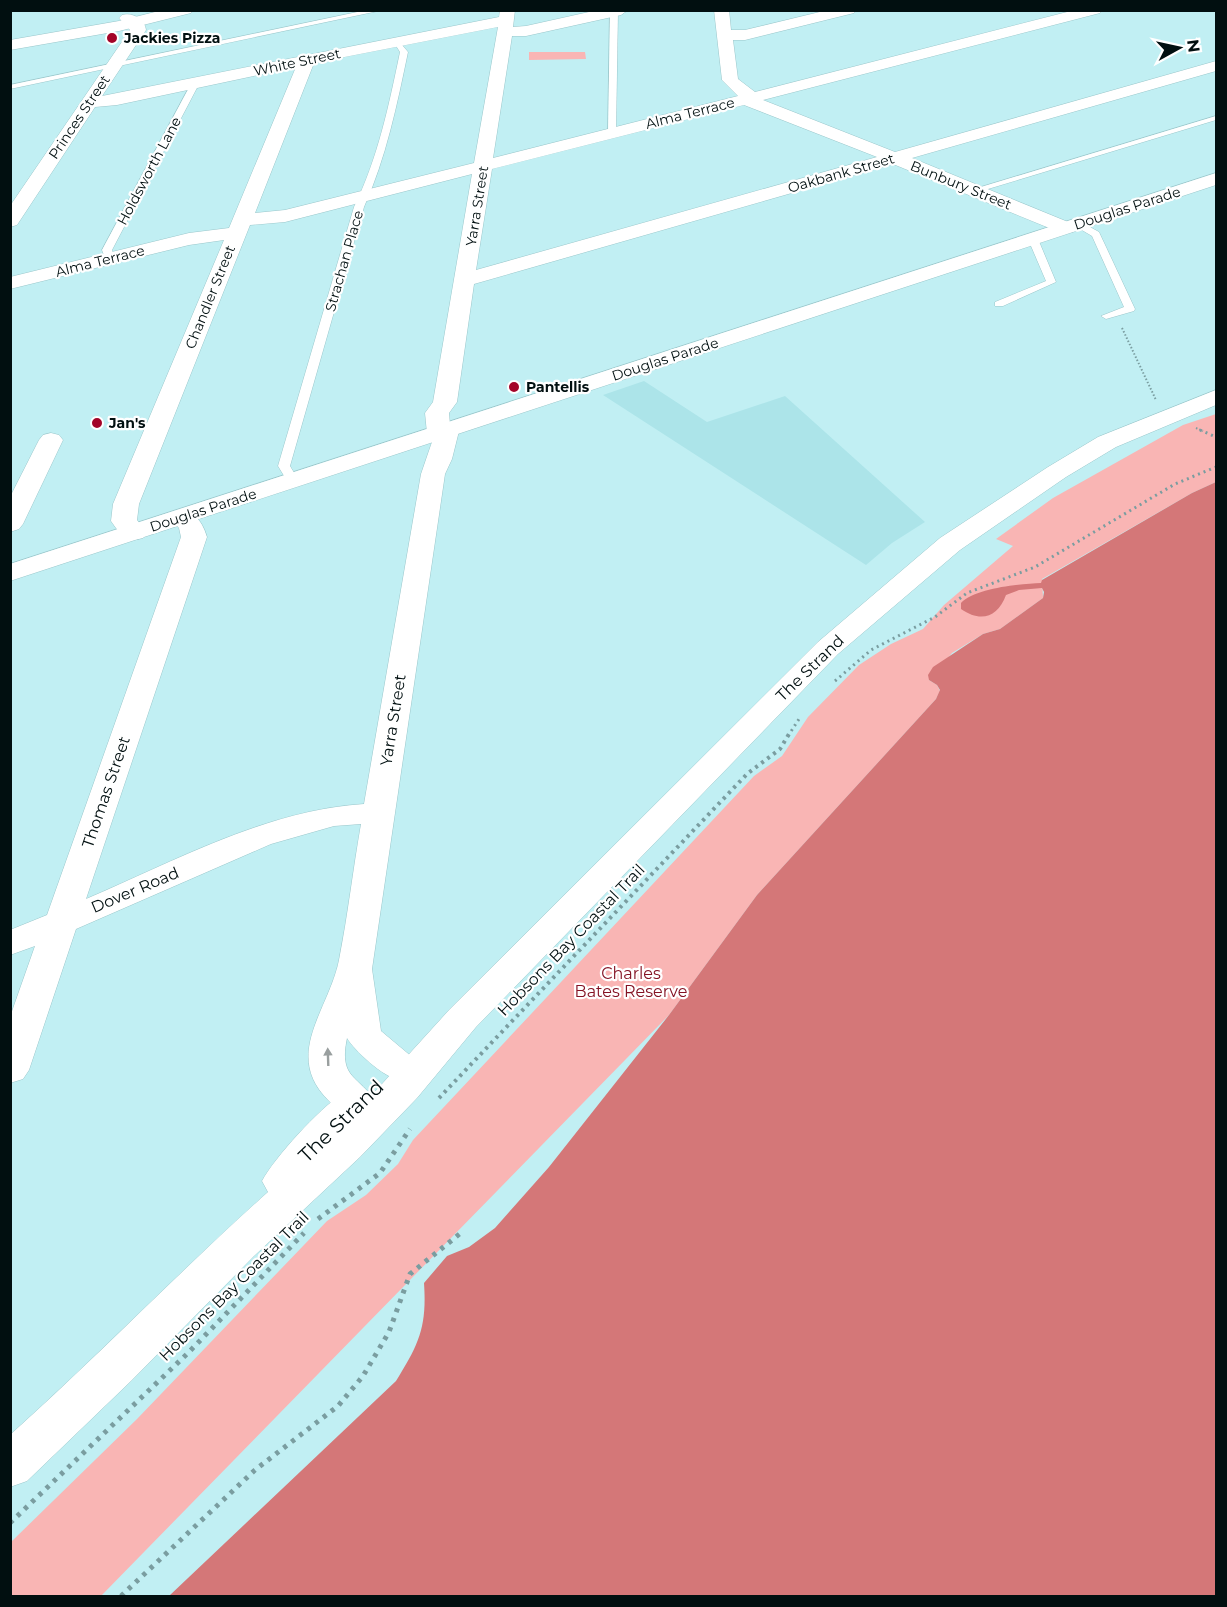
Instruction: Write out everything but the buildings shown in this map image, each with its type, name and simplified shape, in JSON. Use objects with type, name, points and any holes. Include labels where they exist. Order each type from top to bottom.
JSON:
[{"type":"street","points":[[130,20],[177,10]]},
{"type":"street","points":[[10,43],[185,10]]},
{"type":"street","points":[[721,10],[730,80],[725,90],[747,98]]},
{"type":"street","points":[[725,35],[750,34],[849,10]]},
{"type":"street","points":[[1026,10],[1031,20],[1042,24]]},
{"type":"street","name":"Alma Terrace","points":[[10,283],[239,227],[266,223],[285,216],[1095,10]]},
{"type":"street","name":"White Street","points":[[87,103],[117,100],[479,24],[506,21],[524,32],[616,11]]},
{"type":"street","name":"Princes Street","points":[[10,221],[139,28],[130,20]]},
{"type":"street","name":"Yarra Street","points":[[391,1098],[337,1087],[328,1069],[327,1054],[331,1030],[355,967],[379,802],[433,474],[440,459],[443,432],[437,413],[445,402],[506,21]]},
{"type":"street","name":"Chandler Street","points":[[134,533],[124,521],[126,504],[307,61]]},
{"type":"street","name":"Oakbank Street","points":[[465,280],[1216,66]]},
{"type":"street","name":"Bunbury Street","points":[[747,98],[975,190],[1072,226]]},
{"type":"street","name":"Douglas Parade","points":[[10,573],[1216,179]]},
{"type":"street","name":"The Strand","points":[[10,1466],[117,1366],[239,1244],[324,1167],[391,1098],[463,1018],[828,648],[905,580],[950,544],[1002,508],[1107,442],[1216,397]]},
{"type":"street","points":[[445,402],[454,412],[473,422]]},
{"type":"street","points":[[10,524],[51,440]]},
{"type":"street","points":[[402,445],[427,456],[433,474]]},
{"type":"street","name":"Thomas Street","points":[[10,1070],[194,537],[191,526],[182,517]]},
{"type":"street","name":"Dover Road","points":[[10,944],[260,837],[379,802]]},
{"type":"street","name":"Yarra Street","points":[[355,967],[364,1036],[391,1098]]},
{"type":"lane","points":[[10,87],[380,10]]},
{"type":"lane","points":[[612,133],[616,11]]},
{"type":"lane","name":"Strachan Place","points":[[293,480],[284,466],[359,207],[370,183],[399,78],[404,52],[397,41]]},
{"type":"lane","name":"Holdsworth Lane","points":[[109,259],[107,250],[195,84]]},
{"type":"lane","points":[[975,190],[1216,118]]},
{"type":"lane","points":[[1072,226],[1096,234],[1130,309],[1110,315]]},
{"type":"lane","points":[[999,304],[1051,282],[1034,239]]},
{"type":"path","points":[[1110,315],[1156,400]]},
{"type":"path","points":[[832,684],[855,662],[877,646],[935,617],[967,593],[1035,567],[1175,484],[1216,467]]},
{"type":"path","name":"Hobsons Bay Coastal Trail","points":[[438,1099],[747,774],[780,749],[802,714]]},
{"type":"path","name":"Hobsons Bay Coastal Trail","points":[[10,1523],[188,1353],[311,1226],[380,1173],[391,1098]]},
{"type":"path","points":[[121,1596],[255,1470],[338,1406],[363,1376],[389,1332],[410,1274],[462,1232]]},
{"type":"shaded area","points":[[644,381],[707,422],[785,396],[925,522],[892,543],[866,565],[603,395]]},
{"type":"shaded area","points":[[1216,482],[1216,1596],[169,1596],[396,1381],[420,1335],[424,1312],[424,1283],[447,1256],[469,1247],[495,1228],[549,1167],[669,1015],[757,895],[936,699],[940,690],[929,680],[928,675],[933,667],[983,634],[1000,629],[1043,598],[1044,592],[1042,588],[1019,590],[1006,595],[994,613],[982,617],[961,609],[961,603],[987,590],[1041,583],[1042,580],[1192,493]]},
{"type":"green space","points":[[529,52],[585,52],[586,59],[529,60]]},
{"type":"green space","name":"Charles Bates Reserve","points":[[1216,414],[1216,482],[1192,493],[1042,579],[1043,598],[1000,629],[983,634],[952,653],[929,680],[937,685],[940,691],[936,699],[757,895],[669,1015],[101,1596],[11,1596],[11,1542],[137,1419],[327,1221],[366,1195],[398,1164],[413,1140],[754,776],[782,756],[808,717],[859,665],[891,644],[923,629],[944,605],[1013,546],[996,539],[1053,498],[1183,425]]},
{"type":"place","name":"Jackies Pizza","points":[[112,38]]},
{"type":"place","name":"Pantellis","points":[[514,387]]},
{"type":"place","name":"Jan's","points":[[97,423]]}]
